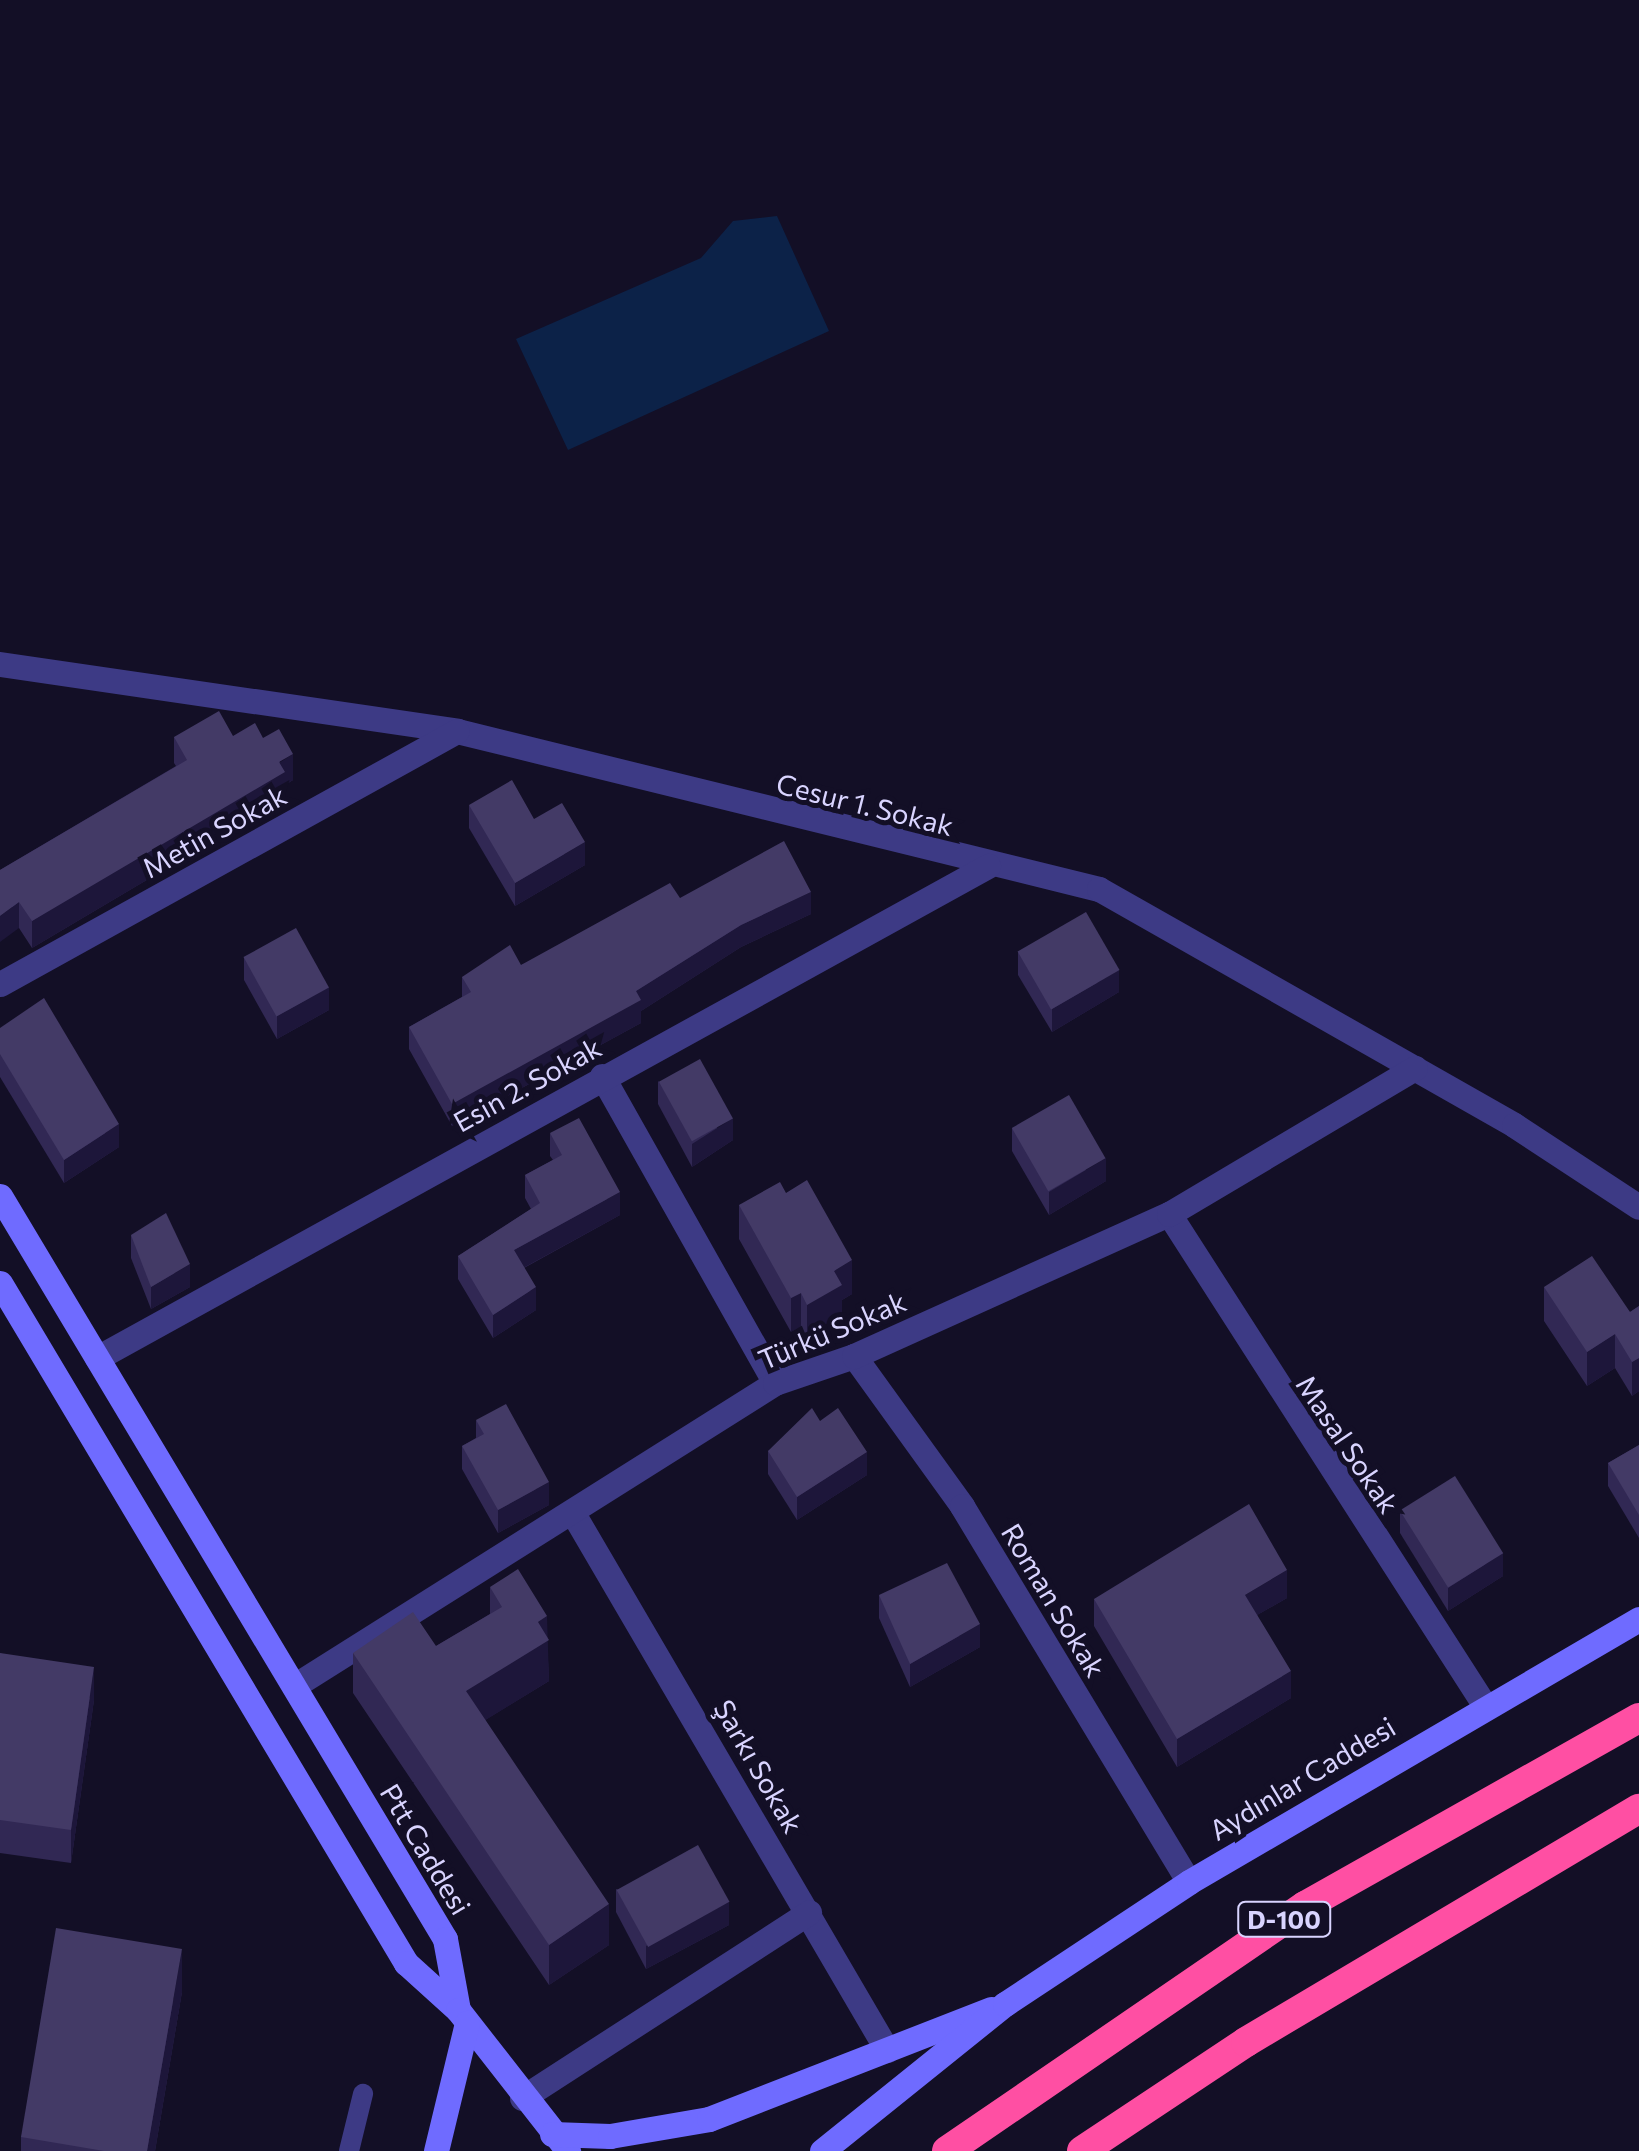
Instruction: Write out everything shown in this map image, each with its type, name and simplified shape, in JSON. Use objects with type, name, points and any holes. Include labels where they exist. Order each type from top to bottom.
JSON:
[{"type":"highway","name":"D-100","points":[[947,2151],[1305,1906],[1639,1718]]},
{"type":"highway","points":[[1082,2151],[1295,2012],[1639,1809]]},
{"type":"street","name":"Cesur 1. Sokak","points":[[0,664],[457,731],[988,866],[1099,889],[1415,1068],[1639,1206]]},
{"type":"street","name":"Metin Sokak","points":[[0,984],[457,731]]},
{"type":"street","name":"Esin 2. Sokak","points":[[97,1358],[988,866]]},
{"type":"street","name":"Türkü Sokak","points":[[294,1686],[574,1515],[775,1382],[854,1356],[1169,1214],[1415,1068]]},
{"type":"street","points":[[602,1076],[775,1382]]},
{"type":"street","name":"Ptt Caddesi","points":[[0,1196],[445,1939],[463,2016]]},
{"type":"street","name":"Masal Sokak","points":[[1169,1214],[1483,1703]]},
{"type":"street","points":[[0,1284],[406,1964],[463,2016],[560,2143],[669,2130],[1005,2004]]},
{"type":"street","name":"Roman Sokak","points":[[854,1356],[962,1506],[1189,1882]]},
{"type":"street","name":"Şarkı Sokak","points":[[574,1515],[888,2050]]},
{"type":"street","name":"Aydınlar Caddesi","points":[[1005,2004],[1189,1882],[1483,1703],[1639,1619]]},
{"type":"street","points":[[522,2098],[809,1912]]},
{"type":"street","points":[[822,2151],[1005,2004]]},
{"type":"street","points":[[436,2151],[463,2016]]},
{"type":"lane","points":[[350,2151],[362,2094]]},
{"type":"water","points":[[777,216],[829,331],[568,450],[516,339],[701,258],[733,221]]},
{"type":"building","points":[[219,711],[233,736],[255,723],[263,738],[279,729],[293,754],[279,762],[285,772],[32,921],[19,902],[0,916],[0,870],[187,760],[174,737]]},
{"type":"building","points":[[512,780],[534,819],[562,803],[585,842],[515,883],[469,805]]},
{"type":"building","points":[[784,841],[811,892],[741,925],[636,991],[641,1000],[452,1104],[409,1027],[471,992],[462,977],[510,945],[521,965],[670,883],[680,898]]},
{"type":"building","points":[[1086,912],[1120,970],[1051,1010],[1018,952]]},
{"type":"building","points":[[296,928],[329,987],[276,1017],[244,957]]},
{"type":"building","points":[[44,998],[119,1124],[64,1160],[0,1054],[0,1028]]},
{"type":"building","points":[[700,1059],[733,1118],[692,1141],[659,1082]]},
{"type":"building","points":[[1069,1095],[1106,1158],[1048,1191],[1012,1128]]},
{"type":"building","points":[[579,1118],[620,1192],[514,1250],[536,1287],[493,1315],[458,1256],[540,1203],[525,1175],[562,1155],[550,1133]]},
{"type":"building","points":[[807,1180],[852,1260],[834,1271],[842,1285],[807,1305],[801,1293],[791,1298],[739,1205],[780,1182],[786,1193]]},
{"type":"building","points":[[166,1213],[190,1264],[151,1287],[131,1235]]},
{"type":"building","points":[[1592,1256],[1630,1312],[1639,1306],[1639,1358],[1632,1362],[1615,1334],[1587,1352],[1544,1287]]},
{"type":"building","points":[[506,1404],[549,1482],[498,1510],[462,1446],[484,1434],[476,1420]]},
{"type":"building","points":[[812,1408],[820,1421],[838,1408],[867,1452],[797,1497],[768,1451]]},
{"type":"building","points":[[1639,1445],[1639,1515],[1608,1463]]},
{"type":"building","points":[[1455,1476],[1503,1553],[1448,1588],[1400,1510]]},
{"type":"building","points":[[1249,1504],[1287,1570],[1245,1595],[1291,1671],[1177,1739],[1094,1599]]},
{"type":"building","points":[[947,1563],[980,1624],[910,1664],[879,1595]]},
{"type":"building","points":[[518,1569],[547,1616],[538,1622],[549,1640],[466,1691],[609,1904],[549,1945],[353,1653],[413,1612],[436,1646],[502,1607],[490,1587]]},
{"type":"building","points":[[0,1653],[94,1667],[71,1830],[0,1820]]},
{"type":"building","points":[[698,1845],[730,1902],[648,1947],[617,1890]]},
{"type":"building","points":[[56,1928],[182,1949],[147,2151],[104,2151],[21,2137]]}]
